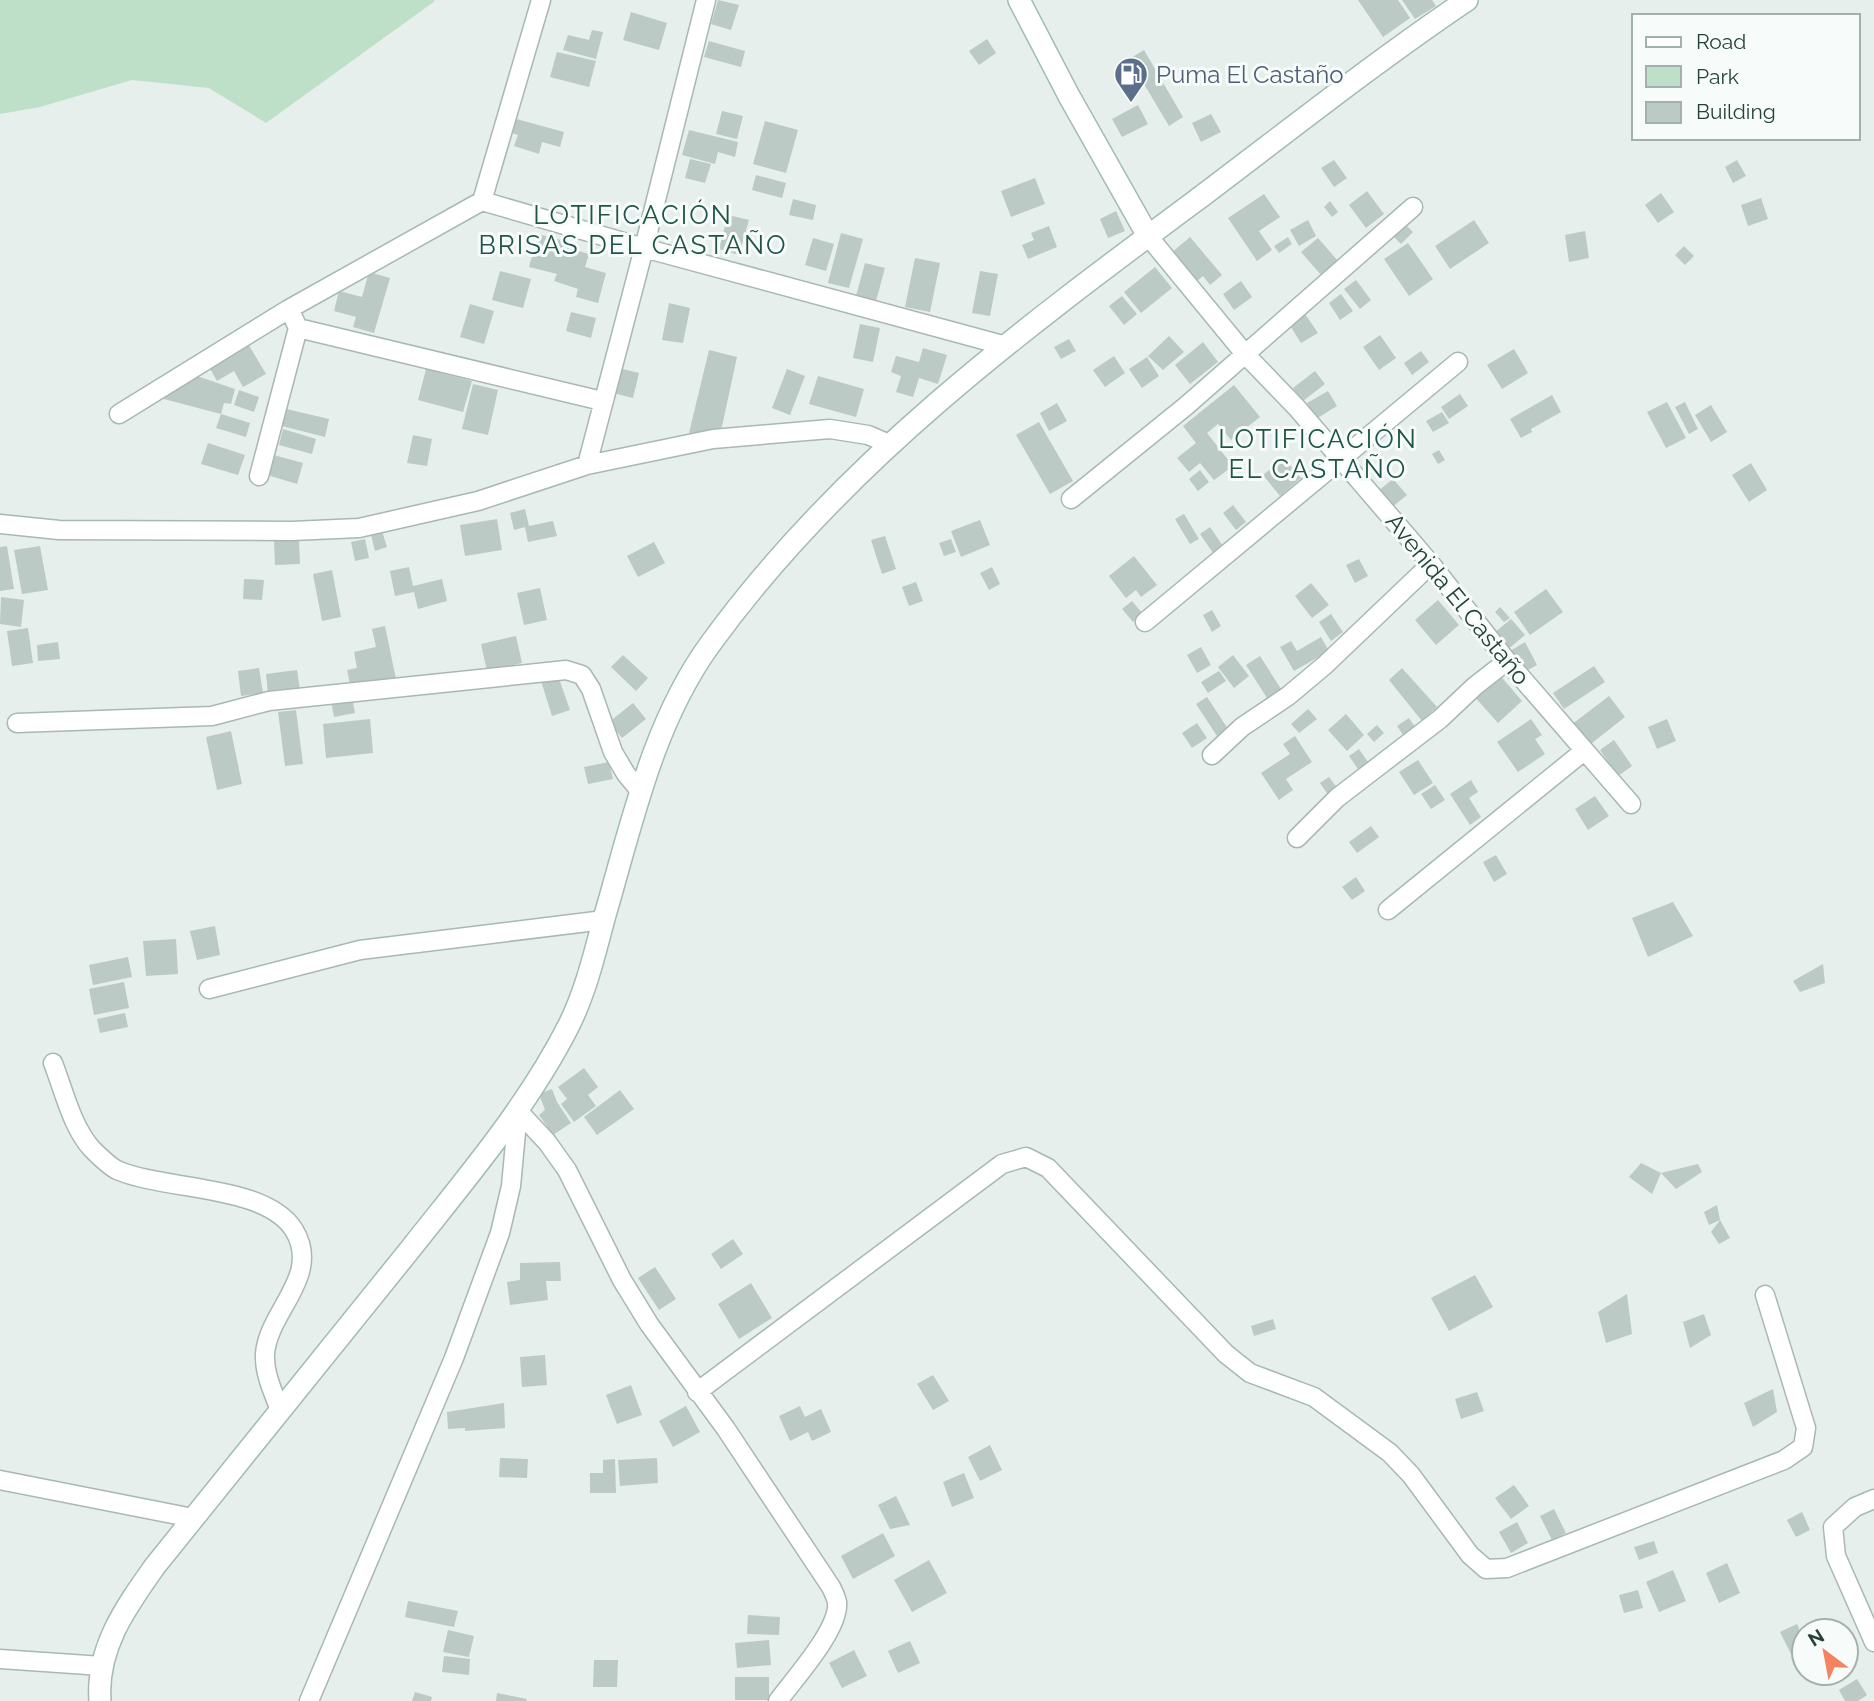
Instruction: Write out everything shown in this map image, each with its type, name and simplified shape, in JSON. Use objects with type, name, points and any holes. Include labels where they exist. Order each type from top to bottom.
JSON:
[{"type":"street","points":[[119,414],[289,309],[482,201],[541,0]]},
{"type":"street","points":[[587,465],[706,0]]},
{"type":"street","points":[[1019,0],[1069,96],[1148,236]]},
{"type":"street","points":[[100,1701],[102,1666],[112,1632],[130,1601],[193,1518],[518,1111],[548,1064],[572,1019],[590,971],[641,792],[659,739],[680,693],[706,649],[745,597],[797,537],[889,444],[1006,346],[1148,236],[1468,0]]},
{"type":"street","points":[[482,201],[1006,346]]},
{"type":"street","points":[[1071,499],[1186,406],[1413,207]]},
{"type":"street","name":"Avenida El Castaño","points":[[1148,236],[1245,354],[1297,408],[1431,564],[1507,661],[1630,804]]},
{"type":"street","points":[[259,476],[298,328],[289,309]]},
{"type":"street","points":[[298,328],[602,401]]},
{"type":"street","points":[[1145,622],[1458,362]]},
{"type":"street","points":[[0,524],[73,530],[292,531],[359,528],[478,501],[587,465],[713,439],[830,429],[868,435],[889,444]]},
{"type":"street","points":[[1212,755],[1242,727],[1288,696],[1325,665],[1431,564]]},
{"type":"street","points":[[1297,838],[1337,798],[1440,719],[1507,661]]},
{"type":"street","points":[[17,723],[212,716],[269,701],[566,670],[582,675],[592,689],[613,752],[641,792]]},
{"type":"street","points":[[1388,910],[1584,751]]},
{"type":"street","points":[[209,989],[360,950],[604,920]]},
{"type":"street","points":[[53,1063],[78,1127],[92,1148],[115,1169],[152,1181],[245,1198],[273,1209],[293,1229],[302,1249],[300,1275],[274,1326],[265,1353],[268,1378],[280,1410]]},
{"type":"street","points":[[518,1111],[547,1142],[567,1170],[622,1280],[649,1324],[696,1392],[726,1429],[831,1587],[837,1602],[835,1618],[778,1701]]},
{"type":"street","points":[[309,1701],[454,1358],[500,1233],[511,1186],[518,1111]]},
{"type":"street","points":[[696,1392],[1002,1164],[1026,1157],[1048,1168],[1226,1354],[1250,1373],[1314,1397],[1390,1453],[1411,1475],[1470,1555],[1486,1569],[1507,1568],[1784,1460],[1803,1447],[1806,1428],[1765,1295]]},
{"type":"street","points":[[0,1480],[193,1518]]},
{"type":"street","points":[[1874,1499],[1855,1507],[1833,1527],[1836,1556],[1874,1642]]},
{"type":"street","points":[[0,1659],[102,1666]]},
{"type":"green space","points":[[0,0],[435,1],[266,123],[209,88],[132,80],[40,107],[0,114]]},
{"type":"building","points":[[718,0],[739,5],[731,30],[711,24]]},
{"type":"building","points":[[1358,0],[1398,0],[1410,18],[1383,37]]},
{"type":"building","points":[[1402,0],[1432,0],[1436,6],[1415,19]]},
{"type":"building","points":[[631,12],[667,23],[659,50],[623,40]]},
{"type":"building","points":[[592,30],[603,32],[596,59],[563,50],[568,35],[589,40]]},
{"type":"building","points":[[987,39],[996,53],[979,65],[969,51]]},
{"type":"building","points":[[709,41],[745,51],[741,67],[704,57]]},
{"type":"building","points":[[1144,50],[1183,117],[1169,126],[1129,59]]},
{"type":"building","points":[[557,52],[596,61],[589,87],[550,77]]},
{"type":"building","points":[[1138,105],[1148,124],[1122,137],[1112,119]]},
{"type":"building","points":[[722,111],[743,116],[737,139],[716,134]]},
{"type":"building","points":[[1211,114],[1221,132],[1201,142],[1192,123]]},
{"type":"building","points":[[509,117],[564,132],[560,147],[542,142],[539,154],[514,146],[518,135],[505,131]]},
{"type":"building","points":[[765,121],[798,130],[786,173],[753,164]]},
{"type":"building","points":[[689,130],[738,142],[735,157],[718,152],[715,164],[682,155]]},
{"type":"building","points":[[690,159],[711,164],[705,183],[685,178]]},
{"type":"building","points":[[1334,160],[1347,178],[1334,187],[1321,168]]},
{"type":"building","points":[[1737,160],[1746,176],[1733,183],[1725,167]]},
{"type":"building","points":[[756,175],[786,183],[782,198],[752,190]]},
{"type":"building","points":[[1035,178],[1045,204],[1011,217],[1001,191]]},
{"type":"building","points":[[1367,191],[1384,214],[1366,228],[1349,205]]},
{"type":"building","points":[[1661,193],[1674,212],[1658,223],[1645,205]]},
{"type":"building","points":[[1264,194],[1280,217],[1259,231],[1272,250],[1257,261],[1228,218]]},
{"type":"building","points":[[1761,198],[1768,219],[1748,226],[1741,205]]},
{"type":"building","points":[[793,199],[816,205],[813,220],[789,215]]},
{"type":"building","points":[[1330,201],[1338,212],[1332,217],[1324,207]]},
{"type":"building","points":[[1116,211],[1125,231],[1108,238],[1100,219]]},
{"type":"building","points":[[728,215],[749,220],[739,255],[719,249]]},
{"type":"building","points":[[1308,220],[1316,236],[1299,246],[1290,230]]},
{"type":"building","points":[[1474,220],[1489,243],[1450,269],[1435,246]]},
{"type":"building","points":[[1403,222],[1413,232],[1401,244],[1391,234]]},
{"type":"building","points":[[1049,226],[1057,247],[1028,259],[1022,245],[1034,240],[1031,233]]},
{"type":"building","points":[[1585,231],[1589,258],[1569,262],[1565,235]]},
{"type":"building","points":[[841,233],[863,239],[849,288],[828,283]]},
{"type":"building","points":[[538,234],[565,241],[560,261],[565,247],[589,254],[585,267],[606,273],[598,303],[576,297],[578,289],[554,281],[557,274],[529,267]]},
{"type":"building","points":[[1190,237],[1222,275],[1210,285],[1203,276],[1196,282],[1171,253]]},
{"type":"building","points":[[1288,237],[1292,244],[1279,253],[1274,246]]},
{"type":"building","points":[[813,238],[834,244],[826,271],[805,265]]},
{"type":"building","points":[[1318,238],[1338,261],[1321,275],[1301,252]]},
{"type":"building","points":[[1408,243],[1433,279],[1409,296],[1384,259]]},
{"type":"building","points":[[1684,246],[1694,256],[1685,265],[1675,255]]},
{"type":"building","points":[[915,258],[940,263],[930,312],[905,307]]},
{"type":"building","points":[[865,263],[885,268],[876,301],[856,296]]},
{"type":"building","points":[[1155,267],[1172,288],[1141,313],[1124,292]]},
{"type":"building","points":[[500,271],[531,279],[523,308],[492,300]]},
{"type":"building","points":[[980,271],[998,274],[990,316],[972,313]]},
{"type":"building","points":[[369,272],[390,278],[374,333],[353,327],[356,317],[334,311],[339,291],[362,297]]},
{"type":"building","points":[[1356,280],[1371,300],[1360,309],[1344,289]]},
{"type":"building","points":[[1241,281],[1252,297],[1234,310],[1223,294]]},
{"type":"building","points":[[1341,294],[1353,311],[1340,320],[1329,303]]},
{"type":"building","points":[[1122,296],[1137,314],[1124,325],[1109,306]]},
{"type":"building","points":[[669,303],[690,308],[683,343],[662,340]]},
{"type":"building","points":[[470,304],[494,311],[484,344],[460,337]]},
{"type":"building","points":[[571,312],[596,318],[591,338],[566,331]]},
{"type":"building","points":[[1305,314],[1318,333],[1301,343],[1289,324]]},
{"type":"building","points":[[860,324],[880,328],[873,362],[853,358]]},
{"type":"building","points":[[1380,335],[1396,358],[1379,370],[1363,347]]},
{"type":"building","points":[[1169,336],[1184,352],[1163,370],[1148,356]]},
{"type":"building","points":[[1069,339],[1076,351],[1061,359],[1054,347]]},
{"type":"building","points":[[247,342],[266,374],[243,387],[234,371],[217,381],[208,365]]},
{"type":"building","points":[[1203,342],[1218,362],[1190,384],[1175,365]]},
{"type":"building","points":[[923,348],[947,355],[938,384],[919,378],[913,397],[896,392],[901,376],[891,372],[896,356],[919,362]]},
{"type":"building","points":[[1514,349],[1528,373],[1502,389],[1487,365]]},
{"type":"building","points":[[709,350],[737,357],[721,431],[689,433]]},
{"type":"building","points":[[1421,351],[1429,362],[1412,375],[1404,363]]},
{"type":"building","points":[[1114,356],[1125,373],[1105,387],[1093,370]]},
{"type":"building","points":[[1147,357],[1159,376],[1142,388],[1129,369]]},
{"type":"building","points":[[619,368],[639,373],[633,398],[613,393]]},
{"type":"building","points":[[426,369],[472,381],[463,412],[418,400]]},
{"type":"building","points":[[787,369],[805,376],[790,415],[772,408]]},
{"type":"building","points":[[1315,371],[1325,384],[1303,401],[1293,388]]},
{"type":"building","points":[[197,376],[235,389],[231,404],[224,403],[221,414],[160,398]]},
{"type":"building","points":[[818,376],[864,389],[856,417],[809,404]]},
{"type":"building","points":[[473,384],[498,390],[488,435],[462,429]]},
{"type":"building","points":[[1234,385],[1260,417],[1231,440],[1218,424],[1207,433],[1233,466],[1214,480],[1200,463],[1189,472],[1177,458],[1196,443],[1183,426]]},
{"type":"building","points":[[239,390],[259,397],[254,412],[234,405]]},
{"type":"building","points":[[1328,391],[1337,406],[1316,419],[1307,403]]},
{"type":"building","points":[[1460,394],[1468,406],[1449,419],[1441,407]]},
{"type":"building","points":[[1552,395],[1561,412],[1521,438],[1510,419]]},
{"type":"building","points":[[1667,402],[1686,438],[1666,448],[1647,412]]},
{"type":"building","points":[[1685,402],[1698,429],[1689,434],[1675,407]]},
{"type":"building","points":[[1057,403],[1067,421],[1049,431],[1040,413]]},
{"type":"building","points":[[1711,405],[1727,432],[1711,442],[1695,415]]},
{"type":"building","points":[[282,408],[329,419],[325,437],[278,425]]},
{"type":"building","points":[[1442,412],[1449,423],[1433,432],[1426,421]]},
{"type":"building","points":[[221,414],[250,423],[246,437],[216,428]]},
{"type":"building","points":[[1039,422],[1073,481],[1050,494],[1016,435]]},
{"type":"building","points":[[283,429],[316,439],[312,454],[279,445]]},
{"type":"building","points":[[413,435],[432,439],[427,466],[407,463]]},
{"type":"building","points":[[208,443],[245,455],[238,475],[201,464]]},
{"type":"building","points":[[1439,450],[1445,460],[1438,464],[1432,454]]},
{"type":"building","points":[[270,454],[303,463],[297,484],[264,474]]},
{"type":"building","points":[[1284,458],[1301,478],[1280,496],[1263,475]]},
{"type":"building","points":[[1751,463],[1767,490],[1749,502],[1732,475]]},
{"type":"building","points":[[1200,470],[1209,482],[1198,491],[1189,479]]},
{"type":"building","points":[[1393,479],[1407,495],[1391,508],[1378,491]]},
{"type":"building","points":[[1233,505],[1246,522],[1236,530],[1223,513]]},
{"type":"building","points":[[525,509],[529,526],[553,521],[557,536],[528,542],[525,527],[514,530],[510,513]]},
{"type":"building","points":[[1184,514],[1199,539],[1190,544],[1175,519]]},
{"type":"building","points":[[497,519],[502,550],[465,556],[460,525]]},
{"type":"building","points":[[980,520],[990,545],[961,557],[951,531]]},
{"type":"building","points":[[1210,527],[1223,546],[1213,553],[1200,534]]},
{"type":"building","points":[[382,531],[387,547],[375,551],[371,535]]},
{"type":"building","points":[[885,536],[896,569],[882,574],[871,540]]},
{"type":"building","points":[[365,539],[369,558],[355,561],[351,542]]},
{"type":"building","points":[[951,539],[956,552],[944,556],[939,543]]},
{"type":"building","points":[[299,540],[300,564],[275,565],[274,541]]},
{"type":"building","points":[[654,542],[665,563],[638,577],[627,556]]},
{"type":"building","points":[[7,546],[14,589],[0,591],[0,547]]},
{"type":"building","points":[[40,546],[48,590],[22,594],[14,550]]},
{"type":"building","points":[[1134,556],[1157,585],[1141,597],[1136,590],[1126,598],[1109,576]]},
{"type":"building","points":[[1359,559],[1368,576],[1355,583],[1346,565]]},
{"type":"building","points":[[409,567],[413,586],[442,579],[447,601],[418,609],[414,592],[395,596],[390,571]]},
{"type":"building","points":[[992,567],[1000,584],[989,590],[980,573]]},
{"type":"building","points":[[332,570],[341,617],[322,621],[313,574]]},
{"type":"building","points":[[244,579],[264,580],[262,600],[243,599]]},
{"type":"building","points":[[916,582],[923,601],[909,606],[902,587]]},
{"type":"building","points":[[1311,583],[1329,605],[1312,618],[1295,596]]},
{"type":"building","points":[[540,588],[547,620],[524,625],[517,593]]},
{"type":"building","points":[[1546,589],[1563,612],[1530,635],[1514,612]]},
{"type":"building","points":[[1,597],[24,600],[21,627],[0,624]]},
{"type":"building","points":[[1438,600],[1459,625],[1436,645],[1415,620]]},
{"type":"building","points":[[1132,601],[1143,614],[1133,622],[1122,609]]},
{"type":"building","points":[[1500,607],[1510,618],[1504,622],[1495,612]]},
{"type":"building","points":[[1212,610],[1221,626],[1212,632],[1203,615]]},
{"type":"building","points":[[1331,614],[1343,632],[1331,641],[1319,622]]},
{"type":"building","points":[[1511,619],[1525,635],[1507,650],[1494,633]]},
{"type":"building","points":[[385,626],[396,679],[351,689],[347,670],[357,668],[354,652],[376,647],[372,629]]},
{"type":"building","points":[[28,628],[33,663],[12,666],[7,631]]},
{"type":"building","points":[[516,636],[522,663],[487,671],[481,644]]},
{"type":"building","points":[[1321,637],[1329,651],[1294,671],[1280,647],[1291,641],[1297,651]]},
{"type":"building","points":[[58,642],[60,659],[38,661],[37,645]]},
{"type":"building","points":[[1525,642],[1537,665],[1522,673],[1510,651]]},
{"type":"building","points":[[1201,647],[1211,665],[1197,673],[1187,655]]},
{"type":"building","points":[[623,655],[648,678],[636,691],[611,667]]},
{"type":"building","points":[[1233,655],[1249,676],[1234,688],[1218,667]]},
{"type":"building","points":[[1260,656],[1281,689],[1267,698],[1246,665]]},
{"type":"building","points":[[1594,666],[1605,682],[1564,709],[1553,693]]},
{"type":"building","points":[[259,668],[263,693],[241,696],[238,671]]},
{"type":"building","points":[[1402,668],[1437,707],[1422,721],[1389,680]]},
{"type":"building","points":[[297,670],[300,690],[268,694],[266,674]]},
{"type":"building","points":[[1219,671],[1226,681],[1208,693],[1201,682]]},
{"type":"building","points":[[1498,673],[1522,701],[1498,723],[1473,695]]},
{"type":"building","points":[[558,676],[570,710],[552,716],[541,681]]},
{"type":"building","points":[[1609,696],[1625,717],[1587,747],[1571,725]]},
{"type":"building","points":[[352,697],[355,713],[334,717],[331,701]]},
{"type":"building","points":[[1207,697],[1230,732],[1219,739],[1196,704]]},
{"type":"building","points":[[633,703],[646,719],[622,738],[609,722]]},
{"type":"building","points":[[1308,709],[1317,719],[1299,733],[1291,724]]},
{"type":"building","points":[[296,710],[303,764],[285,766],[278,712]]},
{"type":"building","points":[[1346,714],[1364,735],[1347,751],[1328,730]]},
{"type":"building","points":[[1409,718],[1415,727],[1403,735],[1397,726]]},
{"type":"building","points":[[370,719],[373,753],[326,758],[323,724]]},
{"type":"building","points":[[1531,719],[1542,735],[1535,739],[1545,754],[1518,772],[1497,742]]},
{"type":"building","points":[[1667,719],[1676,741],[1657,749],[1648,727]]},
{"type":"building","points":[[1197,723],[1207,738],[1192,748],[1182,733]]},
{"type":"building","points":[[1377,725],[1384,733],[1374,742],[1367,734]]},
{"type":"building","points":[[231,731],[242,784],[217,790],[206,737]]},
{"type":"building","points":[[1295,736],[1312,762],[1286,779],[1293,790],[1279,800],[1261,773],[1290,754],[1283,744]]},
{"type":"building","points":[[1614,740],[1632,766],[1618,776],[1600,750]]},
{"type":"building","points":[[1359,749],[1370,765],[1360,772],[1349,756]]},
{"type":"building","points":[[1418,760],[1433,783],[1414,795],[1399,772]]},
{"type":"building","points":[[609,762],[613,779],[588,784],[584,767]]},
{"type":"building","points":[[1329,777],[1338,789],[1329,796],[1320,783]]},
{"type":"building","points":[[1471,780],[1478,792],[1469,798],[1481,817],[1470,825],[1450,794]]},
{"type":"building","points":[[1435,785],[1445,800],[1431,809],[1421,794]]},
{"type":"building","points":[[1595,796],[1609,816],[1588,830],[1575,809]]},
{"type":"building","points":[[1371,826],[1379,837],[1357,853],[1349,842]]},
{"type":"building","points":[[1496,855],[1507,874],[1494,882],[1483,862]]},
{"type":"building","points":[[1356,877],[1365,891],[1352,900],[1342,887]]},
{"type":"building","points":[[1673,902],[1693,936],[1648,957],[1632,918]]},
{"type":"building","points":[[215,926],[220,955],[197,960],[190,931]]},
{"type":"building","points":[[176,939],[178,974],[146,976],[143,941]]},
{"type":"building","points":[[128,957],[132,977],[93,985],[89,965]]},
{"type":"building","points":[[1823,964],[1825,983],[1800,992],[1793,981]]},
{"type":"building","points":[[124,982],[129,1008],[94,1015],[89,989]]},
{"type":"building","points":[[125,1013],[128,1027],[100,1033],[97,1019]]},
{"type":"building","points":[[584,1068],[598,1087],[588,1095],[596,1106],[574,1122],[561,1104],[567,1099],[558,1087]]},
{"type":"building","points":[[552,1089],[571,1123],[553,1135],[539,1115],[545,1110],[539,1094]]},
{"type":"building","points":[[620,1090],[634,1109],[597,1135],[584,1117]]},
{"type":"building","points":[[1641,1163],[1661,1173],[1652,1194],[1629,1177]]},
{"type":"building","points":[[1698,1164],[1702,1172],[1676,1189],[1661,1173]]},
{"type":"building","points":[[1717,1205],[1720,1220],[1709,1225],[1704,1212]]},
{"type":"building","points":[[1720,1220],[1730,1238],[1719,1244],[1711,1232]]},
{"type":"building","points":[[733,1239],[743,1254],[721,1269],[711,1254]]},
{"type":"building","points":[[560,1262],[561,1281],[546,1281],[548,1300],[510,1305],[507,1282],[520,1280],[520,1263]]},
{"type":"building","points":[[655,1267],[676,1299],[659,1310],[638,1278]]},
{"type":"building","points":[[1475,1275],[1493,1307],[1449,1331],[1431,1298]]},
{"type":"building","points":[[751,1283],[772,1318],[739,1339],[718,1304]]},
{"type":"building","points":[[1627,1294],[1632,1334],[1606,1343],[1598,1312]]},
{"type":"building","points":[[1704,1314],[1711,1335],[1690,1348],[1683,1322]]},
{"type":"building","points":[[1273,1319],[1276,1329],[1254,1336],[1251,1326]]},
{"type":"building","points":[[545,1355],[547,1385],[522,1387],[520,1357]]},
{"type":"building","points":[[933,1375],[949,1401],[933,1410],[917,1384]]},
{"type":"building","points":[[631,1385],[642,1415],[617,1424],[606,1395]]},
{"type":"building","points":[[1773,1389],[1777,1412],[1753,1427],[1744,1403]]},
{"type":"building","points":[[1477,1392],[1484,1411],[1461,1419],[1455,1399]]},
{"type":"building","points":[[504,1403],[505,1428],[465,1431],[465,1428],[448,1429],[447,1412]]},
{"type":"building","points":[[686,1406],[700,1432],[673,1447],[659,1421]]},
{"type":"building","points":[[800,1406],[805,1417],[821,1409],[831,1432],[812,1441],[808,1432],[790,1441],[779,1416]]},
{"type":"building","points":[[990,1445],[1002,1470],[980,1481],[968,1457]]},
{"type":"building","points":[[500,1458],[528,1459],[527,1478],[499,1477]]},
{"type":"building","points":[[657,1458],[658,1483],[620,1486],[618,1460]]},
{"type":"building","points":[[615,1459],[616,1493],[590,1493],[590,1473],[603,1473],[603,1460]]},
{"type":"building","points":[[964,1473],[974,1498],[952,1507],[943,1482]]},
{"type":"building","points":[[1514,1485],[1529,1506],[1511,1519],[1495,1498]]},
{"type":"building","points":[[896,1496],[910,1525],[890,1529],[878,1505]]},
{"type":"building","points":[[1554,1509],[1566,1533],[1552,1540],[1540,1516]]},
{"type":"building","points":[[1802,1512],[1810,1530],[1796,1537],[1787,1520]]},
{"type":"building","points":[[1517,1522],[1528,1543],[1511,1553],[1499,1532]]},
{"type":"building","points":[[883,1533],[895,1556],[853,1579],[841,1556]]},
{"type":"building","points":[[1654,1541],[1658,1553],[1639,1560],[1634,1547]]},
{"type":"building","points":[[929,1560],[947,1593],[912,1612],[894,1580]]},
{"type":"building","points":[[1727,1563],[1740,1593],[1719,1603],[1706,1573]]},
{"type":"building","points":[[1673,1570],[1686,1601],[1659,1612],[1646,1582]]},
{"type":"building","points":[[1638,1590],[1643,1608],[1624,1613],[1619,1595]]},
{"type":"building","points":[[408,1601],[458,1611],[454,1627],[405,1617]]},
{"type":"building","points":[[748,1615],[780,1617],[779,1635],[747,1634]]},
{"type":"building","points":[[1790,1627],[1790,1652],[1780,1632]]},
{"type":"building","points":[[448,1630],[474,1636],[469,1657],[443,1652]]},
{"type":"building","points":[[769,1640],[771,1665],[737,1668],[735,1643]]},
{"type":"building","points":[[910,1641],[920,1663],[898,1673],[888,1651]]},
{"type":"building","points":[[854,1650],[867,1676],[842,1688],[829,1663]]},
{"type":"building","points":[[444,1656],[470,1659],[469,1675],[442,1672]]},
{"type":"building","points":[[594,1660],[618,1660],[617,1687],[593,1687]]},
{"type":"building","points":[[735,1677],[769,1677],[769,1700],[735,1700]]},
{"type":"building","points":[[1860,1684],[1867,1695],[1858,1701],[1845,1701],[1839,1690],[1844,1687],[1860,1687]]},
{"type":"building","points":[[415,1692],[432,1697],[431,1701],[412,1701]]},
{"type":"building","points":[[497,1693],[527,1699],[496,1701]]},
{"type":"place","name":"Puma El Castaño","points":[[1131,104]]},
{"type":"district","name":"LOTIFICACIÓN BRISAS DEL CASTAÑO","points":[[633,230]]},
{"type":"district","name":"LOTIFICACIÓN EL CASTAÑO","points":[[1318,454]]}]
